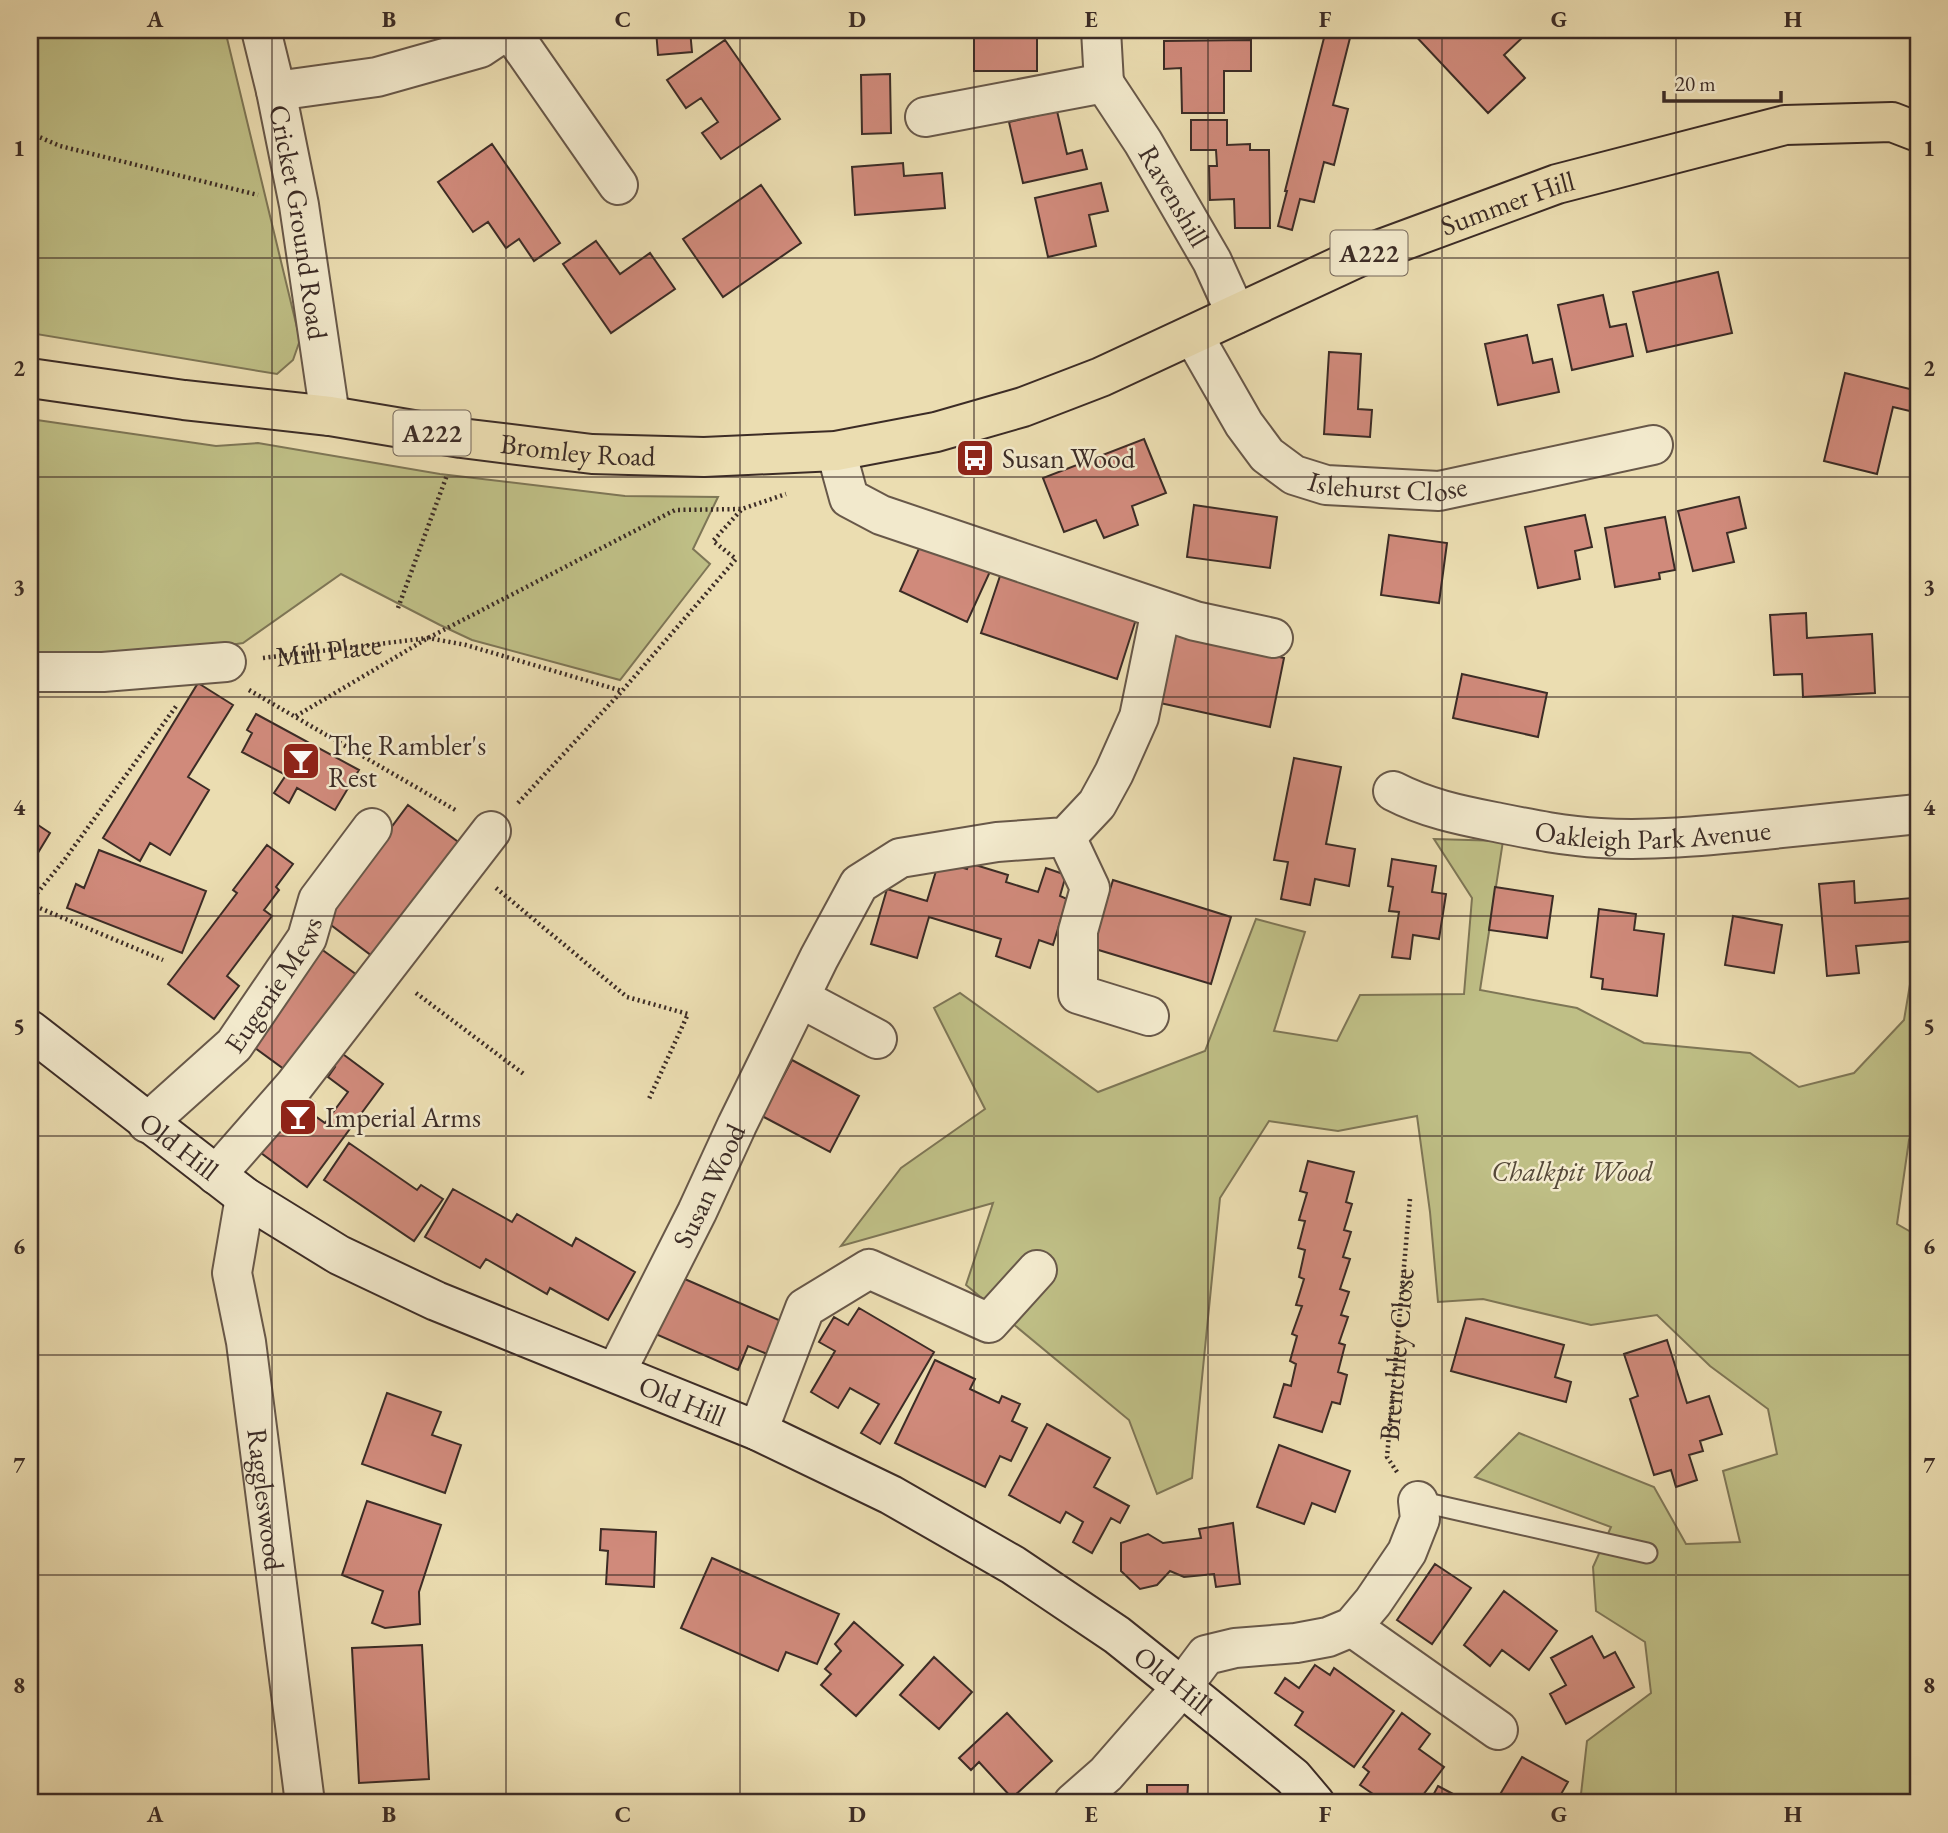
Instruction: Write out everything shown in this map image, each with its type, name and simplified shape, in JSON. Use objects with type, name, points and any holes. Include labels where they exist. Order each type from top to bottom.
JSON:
[{"type":"main road","name":"Summer Hill","points":[[841,469],[936,432],[1023,407],[1101,377],[1359,257],[1557,184],[1785,125],[1892,122],[1918,132]]},
{"type":"main road","name":"Bromley Road","points":[[30,377],[184,400],[330,416],[461,438],[606,454],[704,457],[841,469]]},
{"type":"street","name":"Cricket Ground Road","points":[[261,30],[299,205],[330,416]]},
{"type":"street","points":[[276,90],[377,77],[480,48],[508,30],[618,185]]},
{"type":"street","points":[[925,117],[1104,83],[1101,30]]},
{"type":"street","name":"Ravenshill","points":[[1104,83],[1143,142],[1212,261],[1236,314]]},
{"type":"street","name":"Islehurst Close","points":[[1193,335],[1244,424],[1267,455],[1294,475],[1326,485],[1439,491],[1653,445]]},
{"type":"street","points":[[841,469],[849,498],[881,515],[1195,621],[1273,638]]},
{"type":"street","points":[[1149,1016],[1078,994],[1078,931],[1090,888],[1066,837],[1097,804],[1139,717],[1161,610]]},
{"type":"street","points":[[30,672],[233,673]]},
{"type":"street","name":"Oakleigh Park Avenue","points":[[1393,792],[1412,801],[1455,814],[1556,834],[1602,838],[1717,834],[1918,814]]},
{"type":"street","name":"Eugenie Mews","points":[[147,1123],[234,1045],[307,938],[318,900],[373,828]]},
{"type":"street","points":[[230,1186],[294,1086],[491,831]]},
{"type":"street","name":"Susan Wood","points":[[616,1372],[859,884],[900,858],[997,842],[1066,837]]},
{"type":"street","points":[[800,998],[877,1039]]},
{"type":"street","name":"Old Hill","points":[[30,1030],[230,1186],[339,1255],[411,1290],[526,1339],[616,1372],[758,1431],[891,1495],[1013,1565],[1116,1635],[1182,1687],[1293,1777],[1315,1803]]},
{"type":"street","name":"Raggleswood","points":[[230,1186],[232,1273],[246,1342],[306,1803]]},
{"type":"street","points":[[758,1431],[805,1308],[869,1269],[989,1323],[1037,1270]]},
{"type":"street","points":[[1073,1803],[1106,1774],[1182,1687],[1206,1655],[1235,1648],[1296,1643],[1328,1637],[1352,1626],[1373,1602],[1407,1552],[1420,1519],[1418,1501]]},
{"type":"street","points":[[1352,1626],[1498,1730]]},
{"type":"lane","points":[[1418,1501],[1647,1553]]},
{"type":"path","points":[[30,133],[60,146],[299,205]]},
{"type":"path","points":[[398,608],[461,438]]},
{"type":"path","points":[[295,717],[428,638],[675,510],[742,509],[797,491],[841,469]]},
{"type":"path","points":[[233,673],[295,717],[491,831],[622,691],[736,559],[713,541],[742,509]]},
{"type":"path","name":"Mill Place","points":[[233,673],[428,638],[466,645],[622,691]]},
{"type":"path","points":[[163,960],[30,903],[182,697]]},
{"type":"path","points":[[504,894],[627,996],[688,1014],[648,1101]]},
{"type":"path","points":[[384,970],[525,1075]]},
{"type":"path","name":"Brenchley Close","points":[[1410,1199],[1387,1457],[1418,1501]]},
{"type":"green space","points":[[30,30],[225,30],[300,340],[293,360],[277,374],[30,333]]},
{"type":"green space","points":[[30,419],[216,446],[258,443],[440,474],[625,496],[718,497],[693,549],[710,564],[620,680],[472,640],[341,574],[243,643],[101,665],[30,664]]},
{"type":"green space","name":"Chalkpit Wood","points":[[1434,839],[1503,841],[1480,990],[1577,1008],[1644,1043],[1750,1053],[1799,1087],[1854,1073],[1904,1020],[1918,937],[1918,1119],[1909,1140],[1897,1224],[1918,1236],[1918,1803],[1580,1803],[1587,1741],[1651,1693],[1645,1642],[1596,1611],[1593,1567],[1611,1527],[1475,1477],[1519,1433],[1654,1487],[1686,1544],[1740,1542],[1723,1471],[1777,1454],[1768,1409],[1710,1366],[1657,1315],[1591,1325],[1483,1299],[1438,1302],[1430,1212],[1417,1116],[1338,1131],[1269,1121],[1220,1198],[1192,1478],[1157,1494],[1129,1420],[966,1285],[993,1203],[841,1246],[901,1168],[985,1109],[934,1008],[960,993],[1098,1092],[1205,1051],[1256,919],[1305,932],[1274,1031],[1337,1041],[1360,995],[1464,994],[1472,898]]},
{"type":"building","points":[[656,30],[690,30],[692,52],[658,55]]},
{"type":"building","points":[[815,30],[847,30],[847,34],[815,34]]},
{"type":"building","points":[[974,30],[1024,30],[1024,34],[1037,34],[1037,71],[974,71]]},
{"type":"building","points":[[1326,30],[1352,30],[1333,105],[1348,109],[1334,165],[1324,162],[1314,202],[1300,199],[1292,230],[1278,226]]},
{"type":"building","points":[[1410,30],[1481,30],[1486,35],[1492,30],[1517,30],[1523,37],[1504,55],[1525,78],[1488,113]]},
{"type":"building","points":[[725,40],[780,119],[721,159],[702,133],[718,122],[701,98],[686,108],[667,80]]},
{"type":"building","points":[[1251,40],[1251,71],[1224,71],[1224,113],[1182,113],[1181,68],[1164,69],[1164,41]]},
{"type":"building","points":[[890,74],[891,133],[862,134],[861,75]]},
{"type":"building","points":[[1057,111],[1067,154],[1082,150],[1087,169],[1023,183],[1009,122]]},
{"type":"building","points":[[1191,120],[1227,120],[1227,145],[1250,144],[1250,150],[1269,150],[1270,228],[1235,228],[1234,199],[1210,200],[1209,166],[1217,166],[1216,150],[1191,150]]},
{"type":"building","points":[[492,144],[560,243],[534,261],[519,239],[506,248],[488,222],[473,232],[438,182]]},
{"type":"building","points":[[903,163],[904,176],[942,173],[945,208],[855,215],[852,167]]},
{"type":"building","points":[[1101,183],[1108,211],[1089,215],[1096,246],[1048,257],[1035,198]]},
{"type":"building","points":[[761,185],[801,243],[723,297],[683,239]]},
{"type":"building","points":[[596,241],[620,274],[650,253],[675,289],[611,333],[563,264]]},
{"type":"building","points":[[1718,272],[1732,333],[1647,352],[1633,292]]},
{"type":"building","points":[[1603,295],[1610,327],[1626,324],[1633,356],[1572,370],[1558,305]]},
{"type":"building","points":[[1527,335],[1533,363],[1552,359],[1559,392],[1498,405],[1485,344]]},
{"type":"building","points":[[1329,352],[1361,354],[1358,409],[1372,410],[1370,437],[1324,434]]},
{"type":"building","points":[[1845,373],[1918,391],[1918,413],[1893,407],[1877,474],[1824,461]]},
{"type":"building","points":[[1144,439],[1166,493],[1132,506],[1138,525],[1104,538],[1096,520],[1064,532],[1043,478]]},
{"type":"building","points":[[1739,497],[1746,528],[1727,533],[1734,562],[1693,571],[1678,511]]},
{"type":"building","points":[[1194,505],[1277,517],[1270,568],[1187,557]]},
{"type":"building","points":[[1585,515],[1592,547],[1575,551],[1580,579],[1538,588],[1525,527]]},
{"type":"building","points":[[1665,517],[1675,570],[1659,573],[1660,579],[1615,587],[1605,528]]},
{"type":"building","points":[[925,535],[993,565],[967,622],[900,591]]},
{"type":"building","points":[[1389,535],[1447,543],[1439,603],[1381,595]]},
{"type":"building","points":[[1003,567],[1138,613],[1117,679],[981,633]]},
{"type":"building","points":[[1806,613],[1807,638],[1872,634],[1875,693],[1803,697],[1802,674],[1774,675],[1770,615]]},
{"type":"building","points":[[1175,634],[1284,658],[1270,727],[1160,703]]},
{"type":"building","points":[[1462,674],[1547,693],[1538,737],[1453,718]]},
{"type":"building","points":[[198,683],[233,705],[188,777],[209,790],[170,855],[150,843],[140,861],[103,838]]},
{"type":"building","name":"The Rambler's Rest","points":[[256,714],[359,770],[335,810],[297,788],[289,803],[274,793],[286,775],[242,752],[252,733],[247,730]]},
{"type":"building","points":[[1294,758],[1341,767],[1326,844],[1355,849],[1349,886],[1315,879],[1310,905],[1281,899],[1288,862],[1274,860]]},
{"type":"building","points":[[408,805],[461,844],[376,959],[323,919]]},
{"type":"building","points":[[35,823],[50,833],[30,866],[30,832]]},
{"type":"building","points":[[267,845],[293,864],[276,887],[279,890],[264,910],[272,916],[227,976],[239,986],[214,1019],[168,984],[237,893],[233,890]]},
{"type":"building","points":[[99,850],[206,891],[182,953],[67,908],[76,884],[84,888]]},
{"type":"building","points":[[1392,859],[1436,866],[1432,892],[1446,894],[1439,939],[1413,935],[1410,959],[1392,957],[1399,912],[1389,911],[1393,887],[1388,886]]},
{"type":"building","points":[[939,861],[967,869],[969,863],[1008,875],[1006,882],[1038,892],[1046,868],[1066,875],[1060,896],[1067,899],[1053,945],[1039,940],[1030,968],[996,956],[1001,939],[929,917],[917,958],[871,944],[887,889],[927,901]]},
{"type":"building","points":[[1113,880],[1231,917],[1211,984],[1092,948]]},
{"type":"building","points":[[1854,881],[1855,903],[1912,898],[1916,941],[1856,946],[1859,973],[1827,976],[1819,884]]},
{"type":"building","points":[[1495,887],[1553,896],[1547,938],[1489,930]]},
{"type":"building","points":[[1599,909],[1636,914],[1634,930],[1664,934],[1657,996],[1602,989],[1603,979],[1591,977]]},
{"type":"building","points":[[1733,916],[1782,925],[1774,973],[1725,965]]},
{"type":"building","points":[[317,946],[357,975],[288,1072],[248,1043]]},
{"type":"building","name":"Imperial Arms","points":[[332,1046],[383,1084],[307,1187],[257,1150],[298,1090],[314,1102],[308,1111],[325,1123],[348,1092],[328,1077],[335,1067],[324,1058]]},
{"type":"building","points":[[792,1060],[859,1096],[830,1152],[762,1116]]},
{"type":"building","points":[[349,1143],[417,1190],[421,1185],[443,1199],[414,1241],[324,1180]]},
{"type":"building","points":[[1308,1161],[1354,1172],[1346,1202],[1352,1204],[1344,1230],[1351,1232],[1343,1257],[1350,1259],[1340,1289],[1349,1292],[1341,1315],[1348,1317],[1339,1343],[1345,1345],[1338,1372],[1347,1375],[1340,1404],[1332,1402],[1322,1432],[1274,1417],[1284,1384],[1291,1386],[1296,1364],[1290,1361],[1297,1336],[1292,1334],[1302,1306],[1296,1305],[1304,1279],[1299,1277],[1305,1250],[1298,1248],[1305,1221],[1299,1220],[1307,1193],[1300,1191]]},
{"type":"building","points":[[453,1189],[512,1222],[517,1214],[572,1246],[576,1238],[635,1272],[608,1320],[550,1288],[547,1294],[486,1259],[480,1268],[425,1237]]},
{"type":"building","points":[[671,1273],[781,1321],[767,1354],[748,1346],[738,1370],[651,1332]]},
{"type":"building","points":[[859,1308],[934,1352],[880,1444],[861,1433],[879,1404],[850,1388],[838,1408],[811,1392],[835,1351],[819,1342],[834,1317],[848,1325]]},
{"type":"building","points":[[1466,1318],[1564,1345],[1555,1377],[1571,1382],[1566,1402],[1451,1371]]},
{"type":"building","points":[[1667,1340],[1687,1403],[1709,1396],[1722,1434],[1700,1441],[1703,1451],[1689,1455],[1697,1480],[1676,1487],[1671,1470],[1654,1475],[1630,1399],[1638,1396],[1624,1354]]},
{"type":"building","points":[[935,1360],[975,1379],[970,1389],[999,1403],[1002,1396],[1020,1404],[1012,1421],[1027,1428],[1011,1461],[1000,1456],[985,1487],[895,1443]]},
{"type":"building","points":[[387,1393],[441,1412],[432,1435],[461,1445],[445,1493],[362,1464]]},
{"type":"building","points":[[1047,1424],[1110,1458],[1094,1487],[1129,1506],[1120,1523],[1111,1518],[1092,1553],[1073,1542],[1083,1522],[1066,1512],[1060,1523],[1009,1495]]},
{"type":"building","points":[[1279,1445],[1350,1471],[1335,1512],[1312,1503],[1304,1524],[1257,1507]]},
{"type":"building","points":[[367,1501],[441,1525],[419,1592],[420,1624],[385,1628],[372,1623],[383,1591],[342,1575]]},
{"type":"building","points":[[1233,1523],[1240,1584],[1216,1587],[1214,1574],[1184,1577],[1170,1571],[1157,1585],[1140,1589],[1121,1571],[1121,1543],[1148,1534],[1163,1543],[1201,1538],[1199,1529]]},
{"type":"building","points":[[601,1529],[656,1532],[654,1587],[606,1584],[608,1551],[600,1550]]},
{"type":"building","points":[[712,1558],[839,1614],[817,1664],[786,1652],[778,1671],[681,1628]]},
{"type":"building","points":[[1435,1564],[1471,1588],[1432,1644],[1397,1620]]},
{"type":"building","points":[[1504,1591],[1557,1631],[1529,1670],[1502,1650],[1490,1666],[1464,1645]]},
{"type":"building","points":[[854,1622],[903,1665],[856,1716],[821,1685],[831,1674],[825,1669],[841,1651],[835,1644]]},
{"type":"building","points":[[1592,1636],[1604,1658],[1615,1652],[1634,1687],[1566,1724],[1550,1694],[1566,1685],[1551,1658]]},
{"type":"building","points":[[422,1645],[429,1779],[359,1783],[352,1648]]},
{"type":"building","points":[[934,1657],[972,1692],[939,1729],[900,1695]]},
{"type":"building","points":[[1315,1665],[1330,1675],[1334,1668],[1394,1711],[1354,1767],[1295,1725],[1303,1712],[1275,1693],[1285,1678],[1299,1688]]},
{"type":"building","points":[[1007,1713],[1052,1761],[1012,1798],[979,1762],[971,1770],[959,1758]]},
{"type":"building","points":[[1402,1713],[1430,1734],[1419,1749],[1444,1767],[1417,1803],[1408,1799],[1404,1803],[1386,1803],[1360,1785],[1369,1772],[1363,1767]]},
{"type":"building","points":[[1522,1757],[1568,1782],[1556,1803],[1495,1803]]},
{"type":"building","points":[[1147,1785],[1188,1785],[1187,1803],[1147,1803]]},
{"type":"building","points":[[1438,1786],[1470,1803],[1429,1803]]},
{"type":"building","points":[[821,1798],[822,1803],[782,1803]]},
{"type":"place","name":"Susan Wood","points":[[975,458]]},
{"type":"place","name":"The Rambler's Rest","points":[[301,761]]},
{"type":"place","name":"Imperial Arms","points":[[298,1117]]}]
